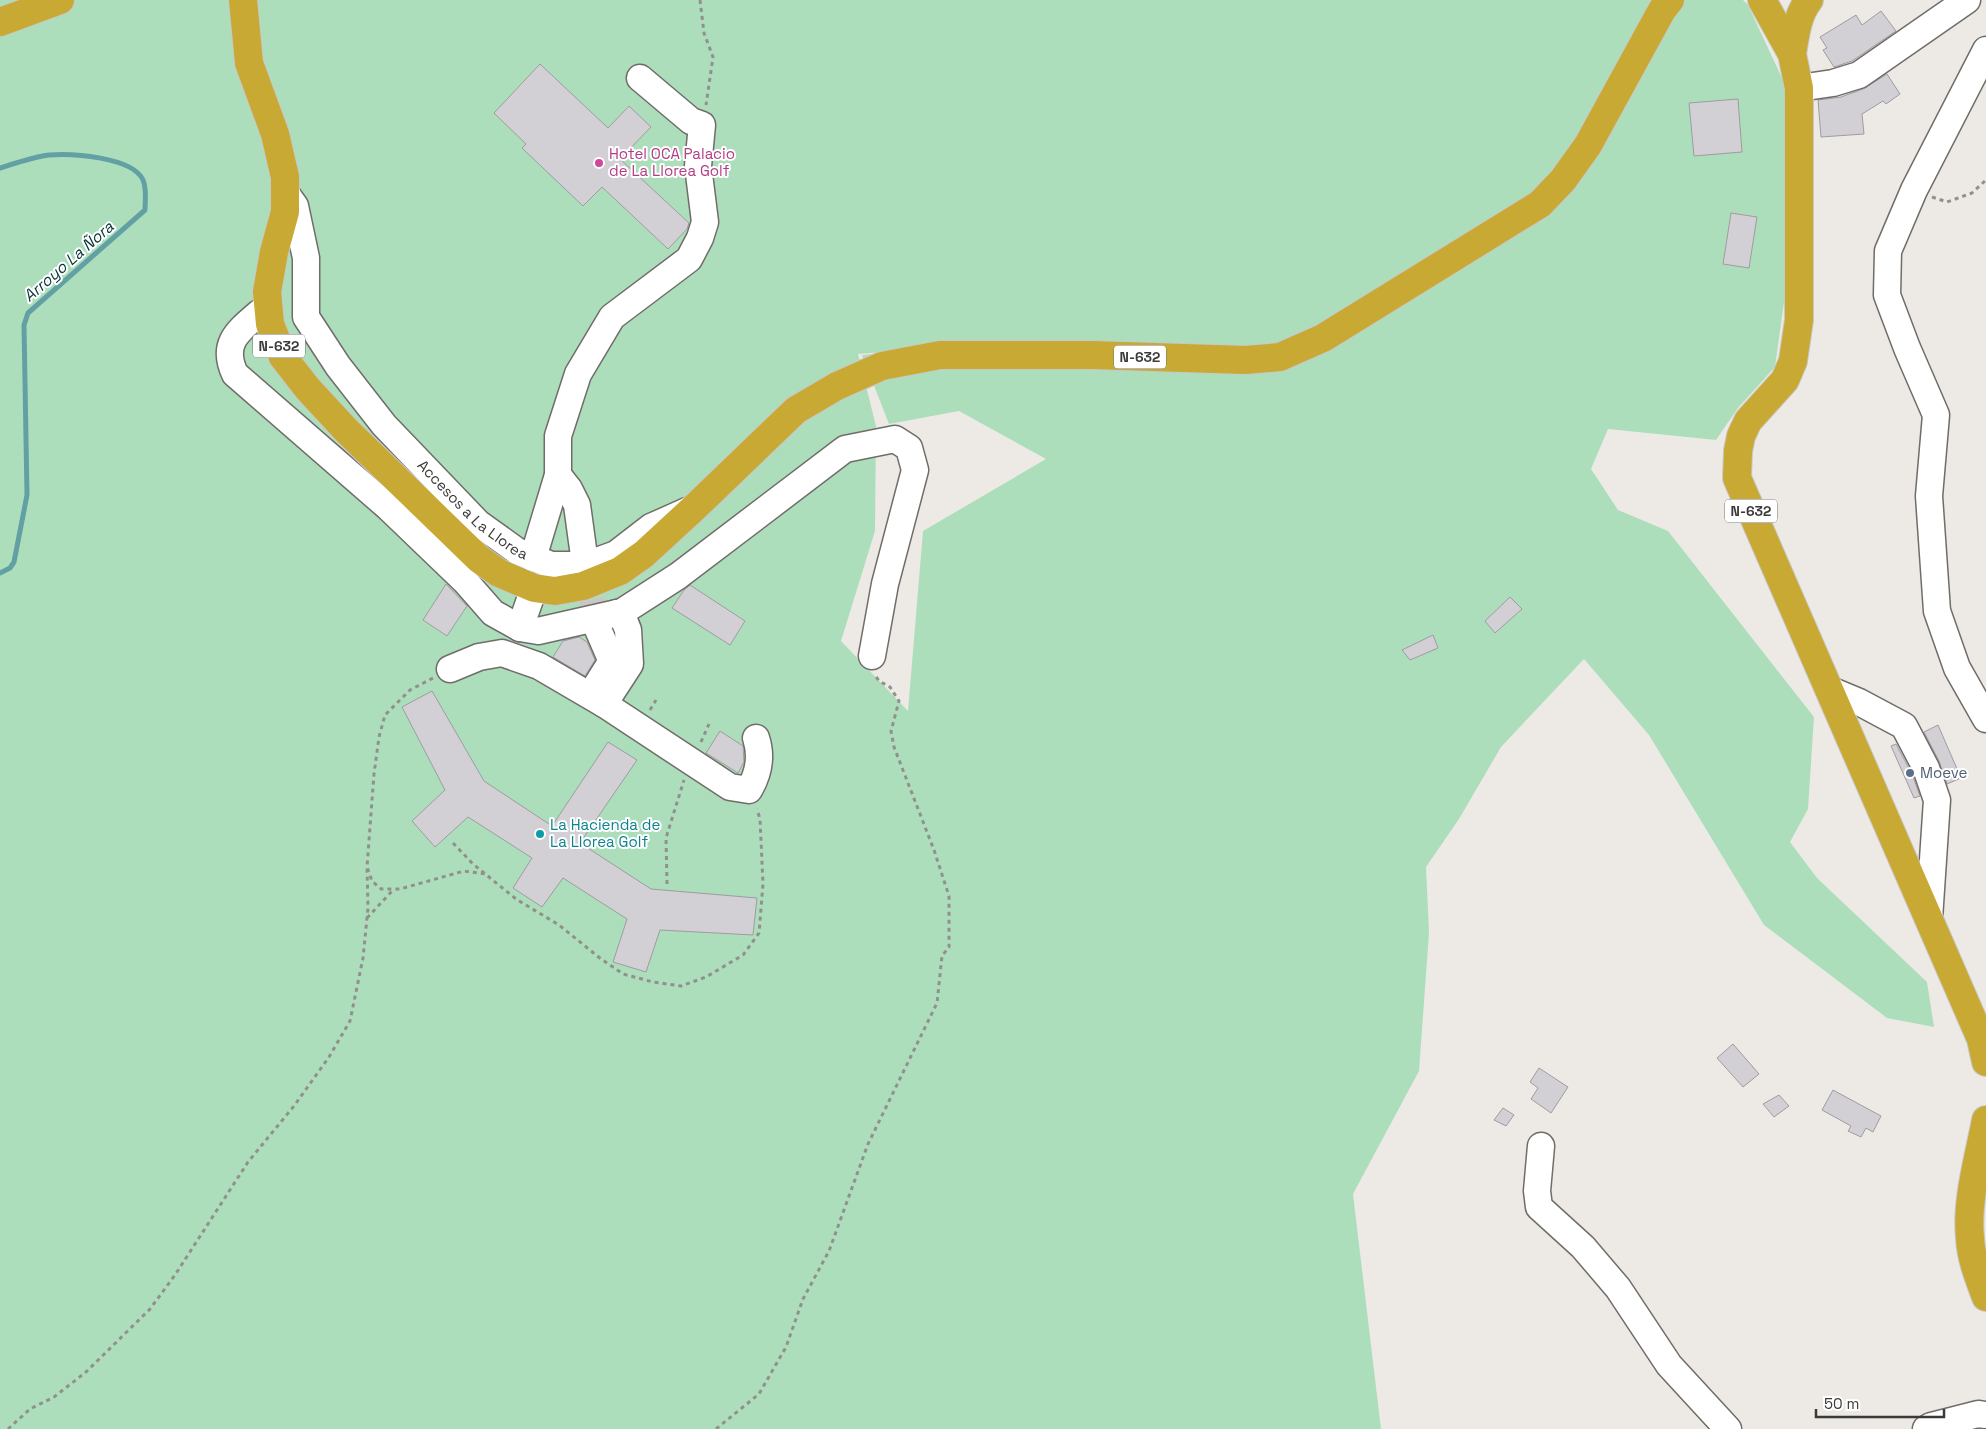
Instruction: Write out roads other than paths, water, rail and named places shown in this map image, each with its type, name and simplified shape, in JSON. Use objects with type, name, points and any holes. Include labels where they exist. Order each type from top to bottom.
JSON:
[{"type":"highway","points":[[0,22],[60,0]]},
{"type":"highway","name":"N-632","points":[[243,0],[249,63],[275,134],[285,177],[285,212],[274,252],[267,292],[270,324],[283,357],[308,390],[346,430],[479,559],[499,573],[534,588],[556,591],[583,586],[620,572],[644,554],[694,508],[796,410],[837,386],[882,366],[940,355],[1092,355],[1245,360],[1280,357],[1323,338],[1540,204],[1563,180],[1588,145],[1662,10],[1670,0]]},
{"type":"highway","points":[[1762,0],[1792,54]]},
{"type":"highway","points":[[1777,0],[1794,0]]},
{"type":"highway","points":[[1792,54],[1796,28],[1804,6],[1809,0]]},
{"type":"highway","name":"N-632","points":[[1792,54],[1799,88],[1800,320],[1793,360],[1786,380],[1748,421],[1741,436],[1738,451],[1737,478],[1981,1039],[1986,1062]]},
{"type":"highway","points":[[1986,1120],[1969,1215],[1971,1248],[1986,1298]]},
{"type":"street","points":[[1799,88],[1859,75],[1967,0]]},
{"type":"street","points":[[1976,0],[1984,1],[1986,4]]},
{"type":"street","points":[[1986,50],[1914,190],[1888,251],[1887,295],[1936,416],[1929,496],[1937,611],[1957,668],[1986,719]]},
{"type":"street","points":[[533,558],[558,475],[558,436],[578,374],[612,316],[689,259],[700,238],[705,222],[698,166],[702,126],[691,121],[640,78]]},
{"type":"street","points":[[285,192],[295,206],[306,258],[306,317],[268,312],[237,332],[230,349],[230,362],[235,374],[389,508],[466,581],[493,613],[520,628],[538,631],[607,620],[624,620],[628,630],[630,664],[597,700]]},
{"type":"street","name":"Accesos a La Llorea","points":[[306,317],[338,366],[384,425],[478,523],[517,551],[552,565],[586,566],[616,554],[652,527],[694,508]]},
{"type":"street","points":[[607,620],[678,576],[845,449],[895,439],[909,448],[915,470],[885,584],[872,656]]},
{"type":"street","points":[[558,475],[569,489],[577,505],[584,556]]},
{"type":"street","points":[[520,628],[534,588]]},
{"type":"street","points":[[450,669],[479,657],[502,653],[539,666],[597,700],[730,787],[749,790],[756,779],[760,752],[756,738]]},
{"type":"street","points":[[1830,690],[1859,702],[1904,726],[1926,768],[1937,800],[1929,919]]},
{"type":"street","points":[[1541,1146],[1537,1191],[1539,1207],[1582,1247],[1618,1288],[1670,1365],[1728,1429]]},
{"type":"street","points":[[1926,1429],[1930,1426],[1978,1414],[1986,1415]]},
{"type":"waterway","name":"Arroyo La Ñora","points":[[0,168],[49,155],[100,158],[115,161],[137,172],[143,180],[146,195],[145,210],[28,313],[24,325],[27,495],[14,562],[10,568],[0,573]]},
{"type":"tunnel","points":[[585,561],[597,627]]},
{"type":"place","name":"Hotel OCA Palacio de La Llorea Golf","points":[[599,163]]},
{"type":"place","name":"Moeve","points":[[1910,773]]},
{"type":"place","name":"La Hacienda de La Llorea Golf","points":[[540,834]]}]
